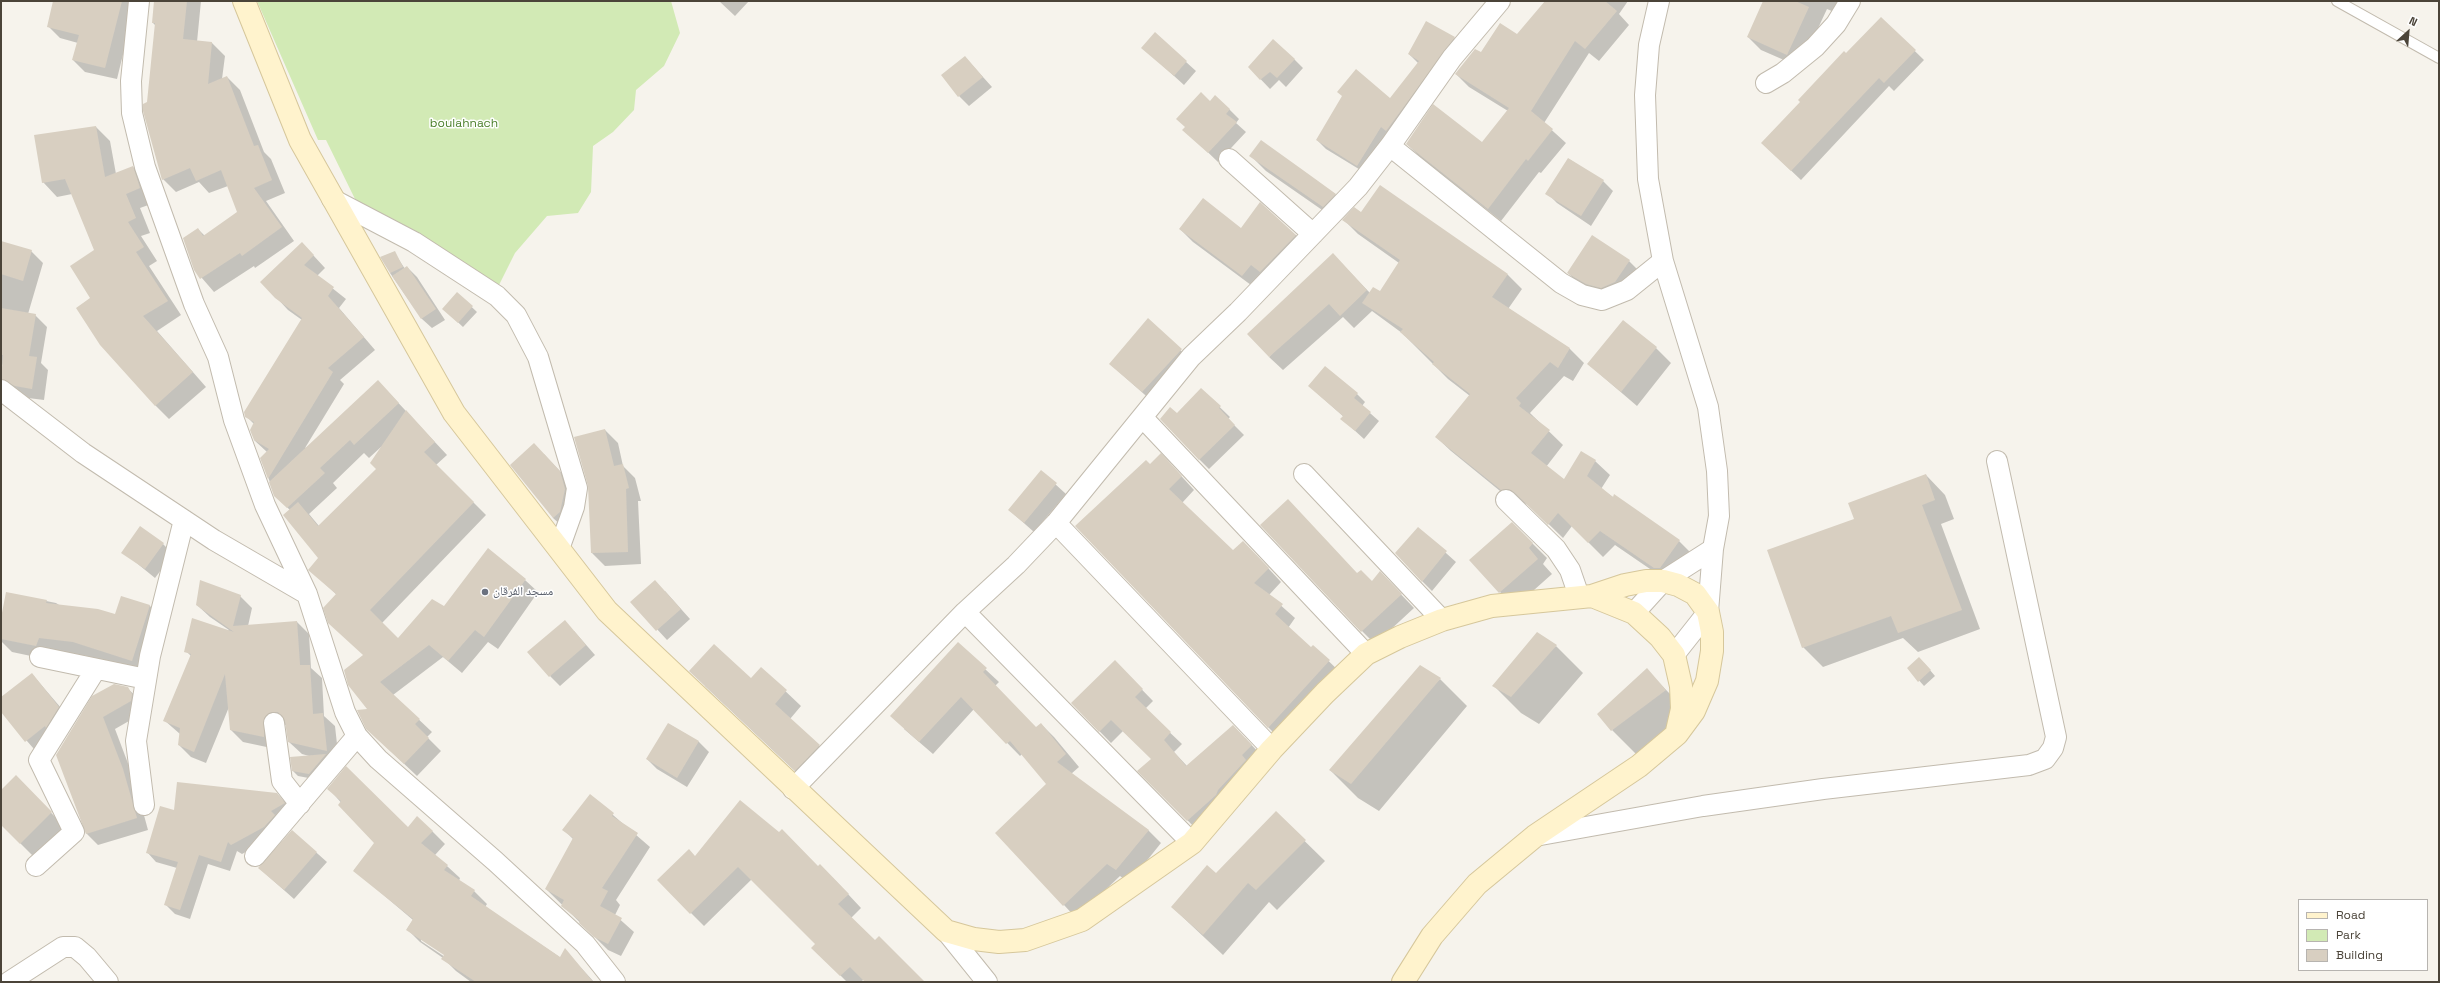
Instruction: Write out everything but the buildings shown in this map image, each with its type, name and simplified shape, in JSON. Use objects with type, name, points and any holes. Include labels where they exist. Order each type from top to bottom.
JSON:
[{"type":"main road","points":[[244,1],[300,140],[332,199],[454,412],[607,611],[793,789],[946,931],[980,940],[999,942],[1025,940],[1082,920],[1192,844],[1272,748],[1366,654],[1400,636],[1442,620],[1492,606],[1586,596],[1625,585],[1663,581],[1678,585],[1694,594],[1708,612],[1712,632],[1708,682],[1694,711],[1677,734],[1639,766],[1535,836],[1477,884],[1432,936],[1403,982]]},
{"type":"main road","points":[[1586,596],[1634,613],[1660,637],[1674,655],[1681,686],[1682,709],[1677,734]]},
{"type":"street","points":[[139,1],[131,81],[132,112],[145,167],[194,304],[218,357],[234,420],[265,505],[307,594],[346,712],[357,736],[378,760],[495,861],[585,944],[615,982]]},
{"type":"street","points":[[793,789],[965,612],[1016,565],[1056,523],[1143,418],[1191,357],[1358,187],[1390,146],[1452,58],[1500,1]]},
{"type":"street","points":[[1658,1],[1649,45],[1645,95],[1648,178],[1663,261],[1708,407],[1717,471],[1719,516],[1713,548],[1708,612],[1674,655]]},
{"type":"street","points":[[1766,84],[1783,73],[1815,47],[1836,24],[1850,1]]},
{"type":"street","points":[[1390,146],[1561,283],[1582,295],[1602,300],[1608,298],[1627,290],[1663,261]]},
{"type":"street","points":[[1229,159],[1313,234]]},
{"type":"street","points":[[332,199],[414,242],[497,296],[516,315],[538,357],[577,488],[574,507],[560,549]]},
{"type":"street","points":[[1,390],[83,453],[184,520],[307,594]]},
{"type":"street","points":[[1143,418],[1366,654]]},
{"type":"street","points":[[1535,836],[1703,806],[1823,789],[2029,765],[2045,759],[2053,748],[2056,737],[1997,461]]},
{"type":"street","points":[[1304,474],[1442,620]]},
{"type":"street","points":[[1506,500],[1556,548],[1586,596]]},
{"type":"street","points":[[144,805],[136,741],[146,679],[184,520]]},
{"type":"street","points":[[1056,523],[1272,748]]},
{"type":"street","points":[[1634,613],[1663,581],[1713,548]]},
{"type":"street","points":[[965,612],[1192,844]]},
{"type":"street","points":[[40,657],[146,679]]},
{"type":"street","points":[[36,866],[74,832],[39,760],[96,669]]},
{"type":"street","points":[[274,723],[282,781],[300,804]]},
{"type":"street","points":[[255,856],[357,736]]},
{"type":"street","points":[[946,931],[986,982]]},
{"type":"street","points":[[9,982],[63,947],[75,947],[87,956],[108,982]]},
{"type":"lane","points":[[2336,1],[2439,58]]},
{"type":"green space","name":"boulahnach","points":[[257,1],[671,1],[680,33],[664,66],[636,90],[634,110],[613,132],[593,146],[591,192],[578,213],[547,216],[515,253],[499,285],[485,283],[355,199],[326,140],[318,140]]},
{"type":"place","name":"مسجد الفرقان","points":[[485,592]]}]
